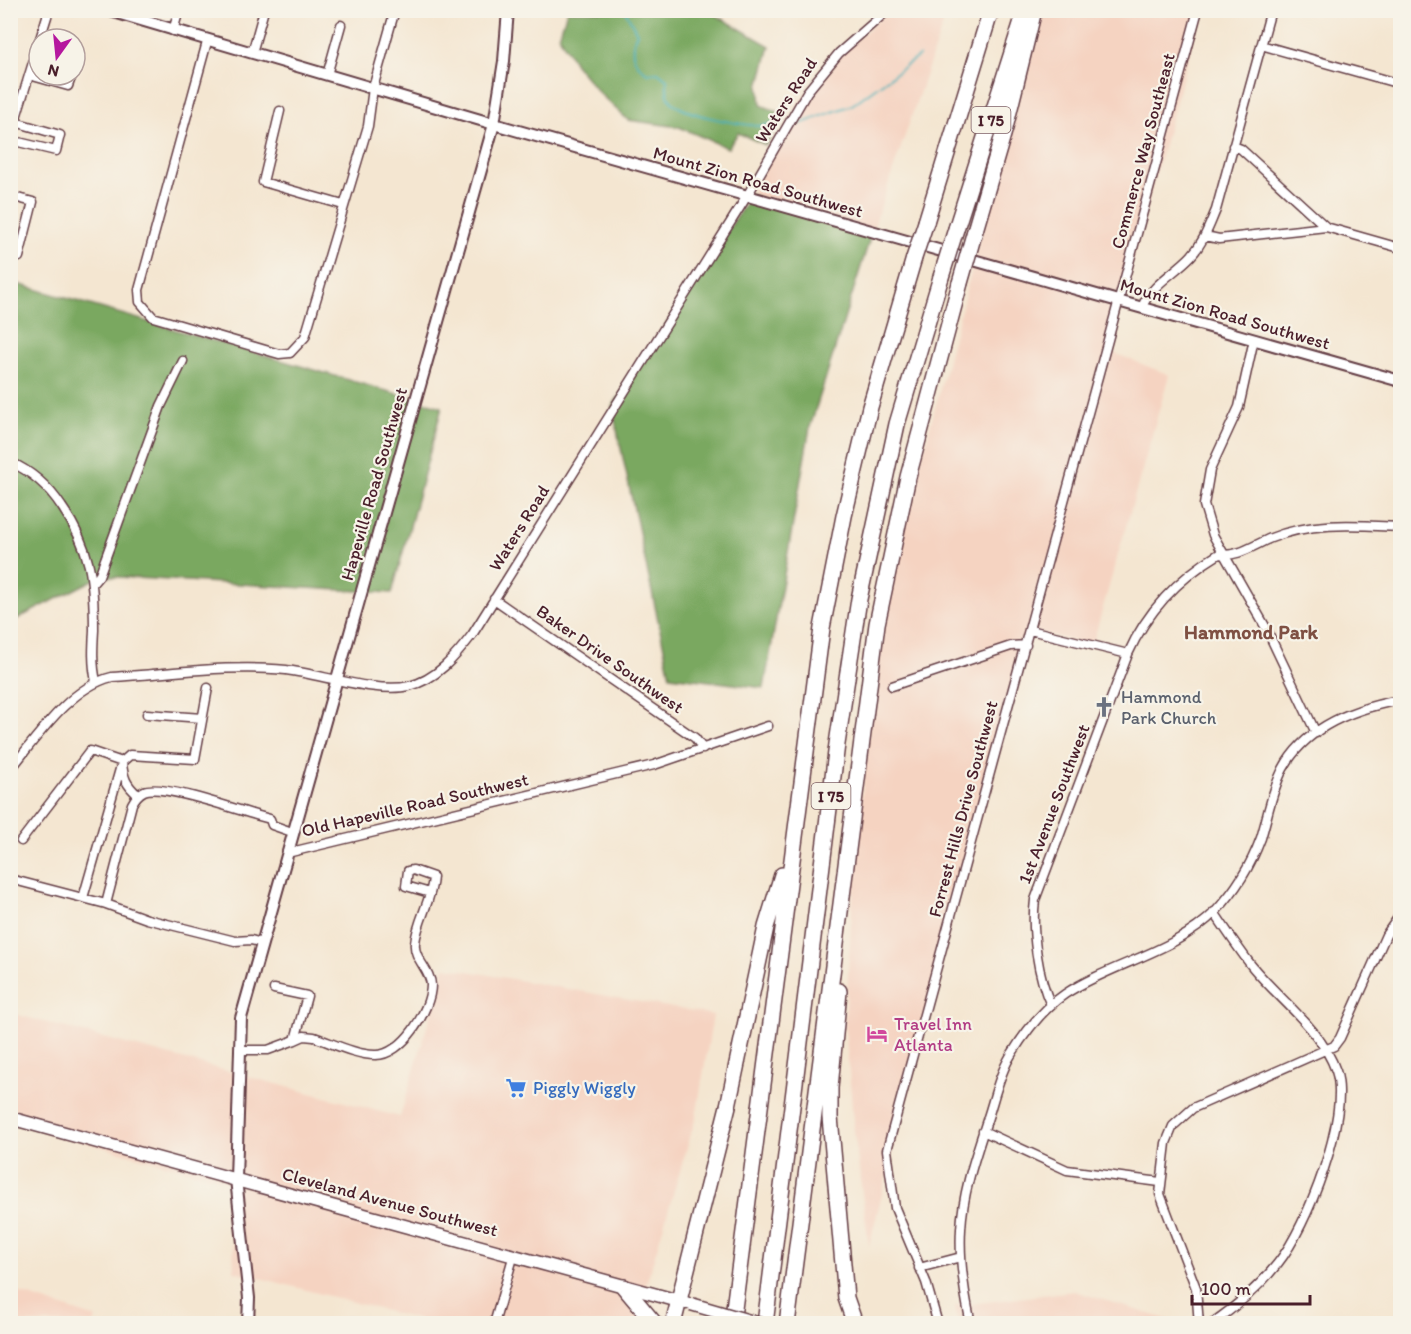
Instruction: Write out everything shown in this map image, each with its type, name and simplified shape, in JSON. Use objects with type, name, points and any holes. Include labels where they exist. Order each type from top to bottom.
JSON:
[{"type":"highway","name":"I 75","points":[[732,1323],[790,854],[822,628],[844,516],[870,406],[991,10]]},
{"type":"highway","name":"I 75","points":[[765,1323],[837,744],[859,599],[897,424],[1025,10]]},
{"type":"highway","points":[[787,1323],[854,789],[877,624],[889,560],[910,466],[1005,128],[1034,10]]},
{"type":"highway","points":[[854,789],[853,858],[830,1088],[832,1147],[846,1298],[855,1323]]},
{"type":"highway","points":[[673,1323],[685,1303],[766,927],[790,854]]},
{"type":"highway","points":[[624,1287],[655,1323]]},
{"type":"main road","name":"Cleveland Avenue Southwest","points":[[10,1118],[760,1323]]},
{"type":"street","points":[[44,27],[49,10]]},
{"type":"street","name":"Mount Zion Road Southwest","points":[[107,10],[207,42],[1401,381]]},
{"type":"street","points":[[173,31],[178,10]]},
{"type":"street","points":[[252,53],[264,10]]},
{"type":"street","points":[[207,42],[139,290],[140,302],[145,310],[163,320],[279,354],[290,353],[305,337],[368,126],[373,88],[395,10]]},
{"type":"street","name":"Hapeville Road Southwest","points":[[287,853],[494,124],[504,61],[508,10]]},
{"type":"street","name":"Waters Road","points":[[10,770],[75,696],[96,681],[112,677],[252,668],[287,670],[394,688],[423,682],[460,651],[495,599],[747,196],[807,92],[825,68],[888,10]]},
{"type":"street","name":"Commerce Way Southeast","points":[[1119,301],[1198,10]]},
{"type":"street","points":[[1142,307],[1148,294],[1192,255],[1205,236],[1216,210],[1271,10]]},
{"type":"street","points":[[327,75],[341,25]]},
{"type":"street","points":[[1261,45],[1401,84]]},
{"type":"street","points":[[15,122],[60,135],[56,151],[10,138],[27,82]]},
{"type":"street","points":[[280,111],[262,182],[343,205]]},
{"type":"street","points":[[1233,146],[1241,149],[1326,227]]},
{"type":"street","points":[[10,196],[33,202],[19,257],[10,255]]},
{"type":"street","points":[[1205,236],[1219,239],[1326,227],[1401,248]]},
{"type":"street","name":"Forrest Hills Drive Southwest","points":[[938,1323],[932,1300],[895,1208],[886,1150],[1119,301]]},
{"type":"street","points":[[1254,339],[1239,407],[1210,470],[1205,489],[1207,522],[1266,628],[1316,733]]},
{"type":"street","points":[[93,583],[99,576],[161,406],[183,361]]},
{"type":"street","points":[[10,462],[34,475],[58,501],[79,531],[88,555],[93,583],[93,668],[96,681]]},
{"type":"street","name":"1st Avenue Southwest","points":[[1051,1005],[1045,992],[1034,927],[1035,900],[1128,654],[1145,622],[1169,592],[1204,563],[1219,554],[1230,557],[1270,538],[1309,527],[1401,526]]},
{"type":"street","name":"Baker Drive Southwest","points":[[495,599],[695,738],[704,749]]},
{"type":"street","points":[[1030,630],[1128,654]]},
{"type":"street","points":[[892,686],[1011,646],[1026,645]]},
{"type":"street","points":[[83,898],[122,762],[130,755],[195,759],[208,688]]},
{"type":"street","points":[[971,1323],[961,1257],[965,1195],[983,1131],[1010,1056],[1033,1024],[1051,1005],[1094,977],[1186,933],[1214,912],[1236,887],[1252,860],[1284,767],[1294,753],[1316,733],[1343,716],[1373,705],[1401,700]]},
{"type":"street","points":[[147,714],[202,718]]},
{"type":"street","name":"Old Hapeville Road Southwest","points":[[248,1323],[249,1298],[236,1179],[241,1018],[287,853],[604,777],[704,749],[768,726]]},
{"type":"street","points":[[21,841],[90,751],[122,762]]},
{"type":"street","points":[[122,762],[123,777],[128,786],[138,795]]},
{"type":"street","points":[[106,904],[132,804],[138,795],[146,790],[163,789],[270,819],[272,825],[292,832]]},
{"type":"street","points":[[10,879],[106,904],[126,913],[235,941],[250,940],[262,943]]},
{"type":"street","points":[[240,1050],[268,1050],[304,1036],[378,1056],[390,1052],[423,1018],[431,984],[414,943],[430,893]]},
{"type":"street","points":[[1211,1323],[1250,1294],[1280,1261],[1302,1224],[1328,1158],[1334,1134],[1339,1086],[1336,1070],[1314,1034],[1250,964],[1214,912]]},
{"type":"street","points":[[1199,1323],[1196,1287],[1162,1205],[1160,1182],[1166,1143],[1173,1126],[1183,1113],[1326,1051],[1340,1038],[1386,935],[1401,915]]},
{"type":"street","points":[[274,989],[307,996],[295,1040]]},
{"type":"street","points":[[983,1131],[1067,1170],[1160,1182]]},
{"type":"street","points":[[494,1323],[514,1254]]},
{"type":"street","points":[[919,1268],[961,1257]]},
{"type":"shaded area","points":[[888,11],[944,21],[872,232],[751,195],[799,102],[827,68]]},
{"type":"shaded area","points":[[1045,11],[1201,11],[1107,350],[1169,375],[1092,646],[1033,630],[937,973],[869,1246],[854,1131],[845,1023],[855,864],[876,662],[905,522],[1011,121]]},
{"type":"shaded area","points":[[445,967],[713,1015],[696,1117],[645,1288],[641,1323],[432,1323],[234,1271],[230,1182],[11,1122],[10,1013],[400,1117]]},
{"type":"shaded area","points":[[11,1290],[96,1318],[94,1323],[11,1323]]},
{"type":"shaded area","points":[[1074,1291],[1179,1323],[958,1323],[955,1306]]},
{"type":"green space","points":[[567,11],[709,11],[770,46],[759,86],[761,105],[783,114],[766,145],[738,133],[728,148],[679,127],[628,120],[599,93],[575,64],[559,36]]},
{"type":"green space","points":[[751,195],[872,232],[810,427],[764,688],[670,676],[612,407]]},
{"type":"green space","points":[[11,282],[442,407],[392,593],[101,576],[11,622]]},
{"type":"waterway","points":[[625,10],[637,33],[633,45],[635,60],[647,73],[658,72],[667,79],[669,97],[678,107],[699,115],[738,123],[760,126],[776,123]]},
{"type":"waterway","points":[[797,125],[852,105],[919,56]]},
{"type":"place","name":"Hammond Park Church","points":[[1104,707]]},
{"type":"place","name":"Travel Inn Atlanta","points":[[877,1034]]},
{"type":"place","name":"Piggly Wiggly","points":[[516,1088]]},
{"type":"district","name":"Hammond Park","points":[[1251,632]]}]
